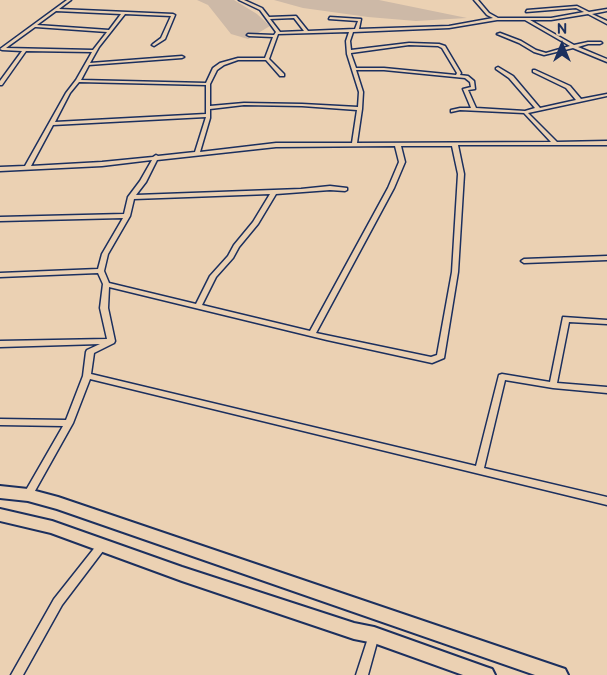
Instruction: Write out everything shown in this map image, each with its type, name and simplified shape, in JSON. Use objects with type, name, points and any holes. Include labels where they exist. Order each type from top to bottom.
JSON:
[{"type":"street","points":[[1,50],[69,0]]},
{"type":"street","points":[[241,0],[261,9],[269,18],[277,34],[267,59]]},
{"type":"street","points":[[476,0],[488,14],[497,19]]},
{"type":"street","points":[[528,11],[577,6],[607,23]]},
{"type":"street","points":[[56,10],[173,15],[163,38],[157,46]]},
{"type":"street","points":[[249,35],[306,31],[449,27],[497,19],[527,20],[592,14],[607,10]]},
{"type":"street","points":[[27,168],[68,93],[89,64],[95,51],[124,13]]},
{"type":"street","points":[[269,18],[295,17],[306,31]]},
{"type":"street","points":[[330,18],[360,20],[348,41],[349,52],[361,92],[354,145]]},
{"type":"street","points":[[527,20],[574,47],[607,61]]},
{"type":"street","points":[[36,26],[110,31]]},
{"type":"street","points":[[500,34],[520,42],[535,51],[546,54],[588,43],[600,43]]},
{"type":"street","points":[[349,52],[409,44],[439,45],[444,47],[448,53],[458,75]]},
{"type":"street","points":[[1,50],[95,51]]},
{"type":"street","points":[[0,84],[24,51]]},
{"type":"street","points":[[89,64],[182,57]]},
{"type":"street","points":[[267,59],[282,76]]},
{"type":"street","points":[[197,152],[208,112],[208,84],[215,68],[238,60],[267,59]]},
{"type":"street","points":[[498,68],[510,77],[539,110]]},
{"type":"street","points":[[354,70],[384,69],[466,77],[472,81],[473,88],[465,89],[465,92],[474,110]]},
{"type":"street","points":[[535,71],[568,87],[580,100]]},
{"type":"street","points":[[78,81],[168,85],[208,84]]},
{"type":"street","points":[[453,111],[525,112],[607,95]]},
{"type":"street","points":[[51,124],[208,112],[244,104],[292,104],[360,109]]},
{"type":"street","points":[[525,112],[555,143]]},
{"type":"street","points":[[0,169],[102,164],[197,152],[276,145],[607,144]]},
{"type":"street","points":[[106,284],[312,334],[432,360],[441,356],[455,272],[461,174],[455,145]]},
{"type":"street","points":[[312,334],[392,188],[402,162],[398,146]]},
{"type":"street","points":[[111,340],[104,308],[106,284],[101,271],[105,254],[127,216],[131,197],[143,182],[156,157]]},
{"type":"street","points":[[131,197],[319,190],[330,188],[346,189]]},
{"type":"street","points":[[198,306],[213,276],[231,257],[236,246],[256,223],[274,192]]},
{"type":"street","points":[[0,219],[127,216]]},
{"type":"street","points":[[524,261],[607,258]]},
{"type":"street","points":[[0,275],[101,271]]},
{"type":"street","points":[[554,385],[566,320],[607,322]]},
{"type":"street","points":[[0,344],[111,340]]},
{"type":"street","points":[[28,495],[69,423],[87,376],[90,352],[111,340]]},
{"type":"street","points":[[87,376],[607,501]]},
{"type":"street","points":[[480,471],[502,377],[554,385],[607,390]]},
{"type":"street","points":[[0,422],[69,423]]},
{"type":"street","points":[[0,492],[28,495],[559,675]]},
{"type":"street","points":[[0,515],[52,527],[182,574],[354,631],[374,635],[486,675]]},
{"type":"street","points":[[17,675],[58,602],[103,544]]},
{"type":"street","points":[[362,675],[374,635]]},
{"type":"shaded area","points":[[197,0],[234,0],[257,14],[270,26],[248,39],[231,34],[208,5]]},
{"type":"shaded area","points":[[274,0],[379,0],[467,18],[416,21],[368,17],[303,8]]}]
